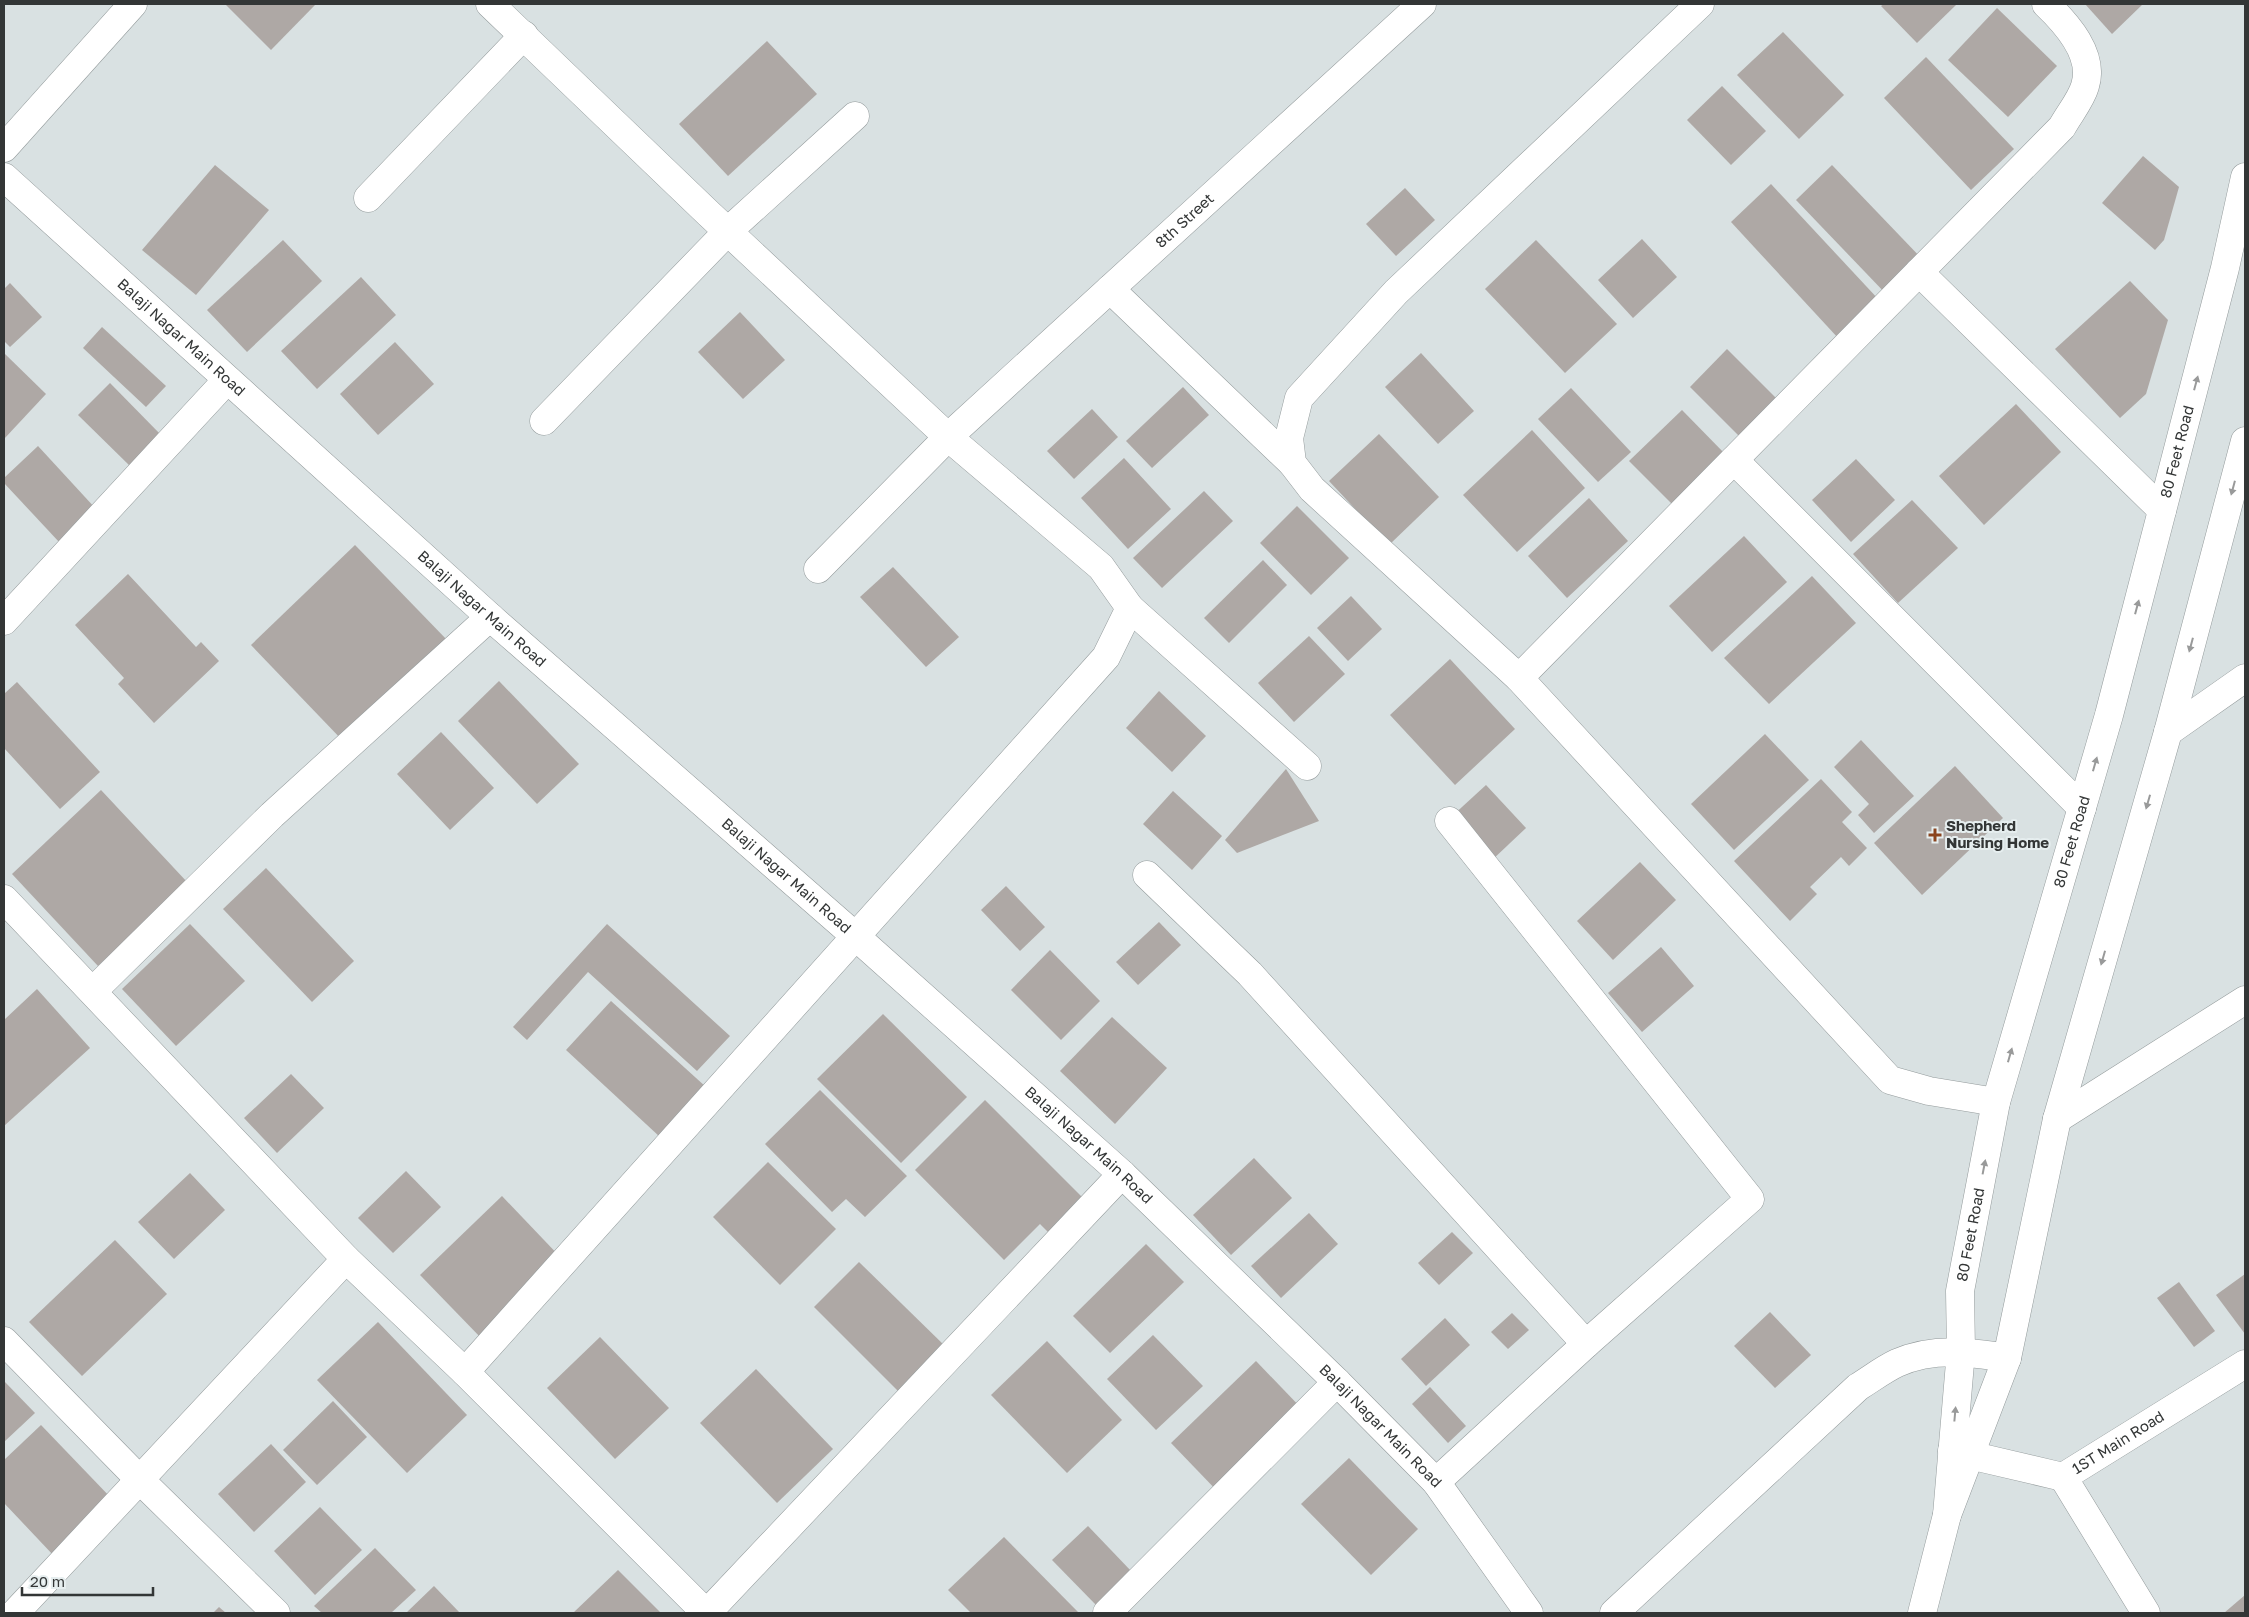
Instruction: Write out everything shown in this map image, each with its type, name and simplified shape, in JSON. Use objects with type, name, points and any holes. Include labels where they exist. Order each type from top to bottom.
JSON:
[{"type":"street","points":[[4,148],[133,4]]},
{"type":"street","points":[[490,4],[727,232],[948,437],[1101,567],[1130,608],[1307,766]]},
{"type":"street","name":"8th Street","points":[[818,569],[948,437],[1422,4]]},
{"type":"street","points":[[1292,463],[1289,438],[1299,398],[1396,292],[1700,4]]},
{"type":"street","points":[[1519,678],[2062,127],[2086,86],[2086,57],[2062,19],[2046,4]]},
{"type":"street","points":[[368,198],[524,35]]},
{"type":"street","points":[[544,421],[727,232],[855,116]]},
{"type":"street","name":"Balaji Nagar Main Road","points":[[4,176],[490,617],[854,935],[1122,1174],[1337,1382],[1436,1482],[1529,1613]]},
{"type":"street","name":"80 Feet Road","points":[[1922,1613],[1961,1453],[1960,1291],[1996,1102],[2109,715],[2225,268],[2245,177]]},
{"type":"street","points":[[1919,272],[2162,510]]},
{"type":"street","points":[[1110,289],[1292,463],[1312,489],[1519,678],[1890,1080],[1929,1092],[1996,1102]]},
{"type":"street","points":[[4,621],[227,380]]},
{"type":"street","name":"80 Feet Road","points":[[1961,1453],[2007,1358],[2057,1119],[2168,732],[2245,441]]},
{"type":"street","points":[[1734,460],[2082,808]]},
{"type":"street","points":[[465,1372],[854,935],[1106,657],[1130,608]]},
{"type":"street","points":[[93,992],[272,815],[490,617]]},
{"type":"street","points":[[2168,732],[2245,678]]},
{"type":"street","points":[[1436,1482],[1586,1344],[1750,1199],[1449,821]]},
{"type":"street","points":[[1147,876],[1250,974],[1586,1344]]},
{"type":"street","points":[[4,899],[346,1259],[465,1372],[707,1613],[1122,1174]]},
{"type":"street","points":[[2057,1119],[2245,1000]]},
{"type":"street","points":[[15,1613],[346,1259]]},
{"type":"street","points":[[4,1341],[140,1480],[276,1613]]},
{"type":"street","points":[[1614,1613],[1858,1387],[1897,1363],[1926,1354],[1961,1351],[2007,1358]]},
{"type":"street","name":"1ST Main Road","points":[[1961,1453],[2063,1477],[2245,1364]]},
{"type":"street","points":[[1107,1613],[1337,1382]]},
{"type":"street","points":[[2063,1477],[2146,1613]]},
{"type":"building","points":[[316,4],[271,50],[226,5]]},
{"type":"building","points":[[1884,4],[1957,4],[1917,43],[1881,6]]},
{"type":"building","points":[[2085,4],[2143,4],[2112,34]]},
{"type":"building","points":[[1997,8],[2057,66],[2008,117],[1948,60]]},
{"type":"building","points":[[1783,32],[1844,95],[1799,139],[1737,75]]},
{"type":"building","points":[[767,41],[817,94],[728,176],[679,124]]},
{"type":"building","points":[[1926,57],[2014,149],[1971,190],[1884,98]]},
{"type":"building","points":[[1722,86],[1766,131],[1731,165],[1687,120]]},
{"type":"building","points":[[2143,156],[2179,187],[2164,240],[2155,250],[2102,203]]},
{"type":"building","points":[[215,165],[269,210],[196,295],[142,250]]},
{"type":"building","points":[[1832,165],[1924,261],[1888,296],[1796,200]]},
{"type":"building","points":[[1771,184],[1880,301],[1839,339],[1731,222]]},
{"type":"building","points":[[1405,188],[1435,220],[1396,256],[1366,224]]},
{"type":"building","points":[[1642,239],[1677,277],[1633,318],[1598,280]]},
{"type":"building","points":[[283,240],[322,281],[247,352],[207,310]]},
{"type":"building","points":[[1536,240],[1617,324],[1565,373],[1485,289]]},
{"type":"building","points":[[361,277],[396,315],[317,389],[281,351]]},
{"type":"building","points":[[2130,281],[2168,320],[2146,394],[2120,418],[2055,349]]},
{"type":"building","points":[[10,283],[42,317],[10,347],[4,341],[4,289]]},
{"type":"building","points":[[740,312],[785,360],[743,399],[698,352]]},
{"type":"building","points":[[102,327],[166,386],[146,407],[83,348]]},
{"type":"building","points":[[395,342],[434,384],[378,435],[340,394]]},
{"type":"building","points":[[1727,349],[1785,407],[1747,444],[1690,387]]},
{"type":"building","points":[[4,353],[46,394],[4,439]]},
{"type":"building","points":[[1421,353],[1474,411],[1438,444],[1385,387]]},
{"type":"building","points":[[110,383],[162,436],[131,467],[78,415]]},
{"type":"building","points":[[1183,387],[1209,415],[1152,468],[1126,441]]},
{"type":"building","points":[[1571,388],[1631,452],[1598,482],[1538,419]]},
{"type":"building","points":[[2016,404],[2061,452],[1984,525],[1939,476]]},
{"type":"building","points":[[1092,409],[1118,437],[1074,479],[1047,451]]},
{"type":"building","points":[[1682,410],[1728,457],[1676,508],[1629,461]]},
{"type":"building","points":[[1532,430],[1585,488],[1517,552],[1463,495]]},
{"type":"building","points":[[1379,434],[1439,497],[1389,545],[1329,481]]},
{"type":"building","points":[[38,446],[96,509],[60,543],[4,483],[4,478]]},
{"type":"building","points":[[1124,458],[1171,509],[1128,549],[1081,498]]},
{"type":"building","points":[[1856,459],[1895,500],[1851,542],[1812,500]]},
{"type":"building","points":[[1204,491],[1233,521],[1162,588],[1133,558]]},
{"type":"building","points":[[1589,498],[1628,541],[1567,598],[1528,556]]},
{"type":"building","points":[[1912,500],[1958,548],[1898,603],[1853,554]]},
{"type":"building","points":[[1297,506],[1349,558],[1311,595],[1260,543]]},
{"type":"building","points":[[1744,536],[1787,582],[1712,652],[1669,606]]},
{"type":"building","points":[[355,545],[448,641],[344,742],[251,645]]},
{"type":"building","points":[[1263,560],[1287,585],[1229,643],[1204,618]]},
{"type":"building","points":[[893,567],[959,637],[926,667],[860,597]]},
{"type":"building","points":[[128,574],[196,647],[201,642],[219,661],[154,723],[118,684],[124,678],[75,625]]},
{"type":"building","points":[[1812,576],[1856,623],[1769,704],[1724,658]]},
{"type":"building","points":[[1351,596],[1382,629],[1348,661],[1317,628]]},
{"type":"building","points":[[1309,636],[1345,674],[1294,722],[1258,683]]},
{"type":"building","points":[[1450,659],[1515,729],[1455,785],[1390,715]]},
{"type":"building","points":[[499,681],[579,764],[537,804],[458,721]]},
{"type":"building","points":[[17,682],[100,772],[60,809],[4,748],[4,694]]},
{"type":"building","points":[[1159,691],[1206,736],[1172,772],[1126,728]]},
{"type":"building","points":[[441,732],[494,788],[450,830],[397,774]]},
{"type":"building","points":[[1765,734],[1809,780],[1734,850],[1691,804]]},
{"type":"building","points":[[1861,740],[1914,796],[1874,833],[1858,815],[1869,804],[1834,767]]},
{"type":"building","points":[[1955,766],[2003,818],[1922,895],[1874,843]]},
{"type":"building","points":[[1286,769],[1319,821],[1237,853],[1225,840]]},
{"type":"building","points":[[1821,779],[1852,812],[1842,822],[1867,848],[1849,866],[1841,857],[1810,887],[1817,894],[1790,921],[1734,861]]},
{"type":"building","points":[[1486,785],[1526,828],[1491,861],[1450,818]]},
{"type":"building","points":[[101,790],[188,883],[98,966],[12,874]]},
{"type":"building","points":[[1173,791],[1222,836],[1192,870],[1143,824]]},
{"type":"building","points":[[1640,862],[1676,900],[1613,960],[1577,921]]},
{"type":"building","points":[[266,868],[354,961],[312,1002],[223,909]]},
{"type":"building","points":[[1006,886],[1045,927],[1020,951],[981,910]]},
{"type":"building","points":[[1159,922],[1181,945],[1138,985],[1116,962]]},
{"type":"building","points":[[190,924],[245,981],[176,1046],[122,989]]},
{"type":"building","points":[[607,924],[730,1036],[697,1071],[588,972],[527,1040],[513,1027]]},
{"type":"building","points":[[1661,947],[1694,986],[1642,1032],[1608,993]]},
{"type":"building","points":[[1050,950],[1100,1001],[1061,1040],[1011,990]]},
{"type":"building","points":[[37,989],[90,1048],[4,1126],[4,1020]]},
{"type":"building","points":[[611,1001],[706,1087],[660,1137],[566,1050]]},
{"type":"building","points":[[883,1014],[967,1097],[901,1163],[817,1079]]},
{"type":"building","points":[[1112,1017],[1167,1068],[1115,1124],[1060,1071]]},
{"type":"building","points":[[291,1074],[324,1108],[277,1153],[244,1118]]},
{"type":"building","points":[[820,1090],[907,1176],[865,1217],[846,1199],[832,1212],[765,1144]]},
{"type":"building","points":[[985,1100],[1086,1201],[1051,1235],[1040,1224],[1004,1260],[915,1170]]},
{"type":"building","points":[[1254,1158],[1292,1198],[1231,1255],[1193,1215]]},
{"type":"building","points":[[768,1162],[836,1229],[780,1285],[713,1217]]},
{"type":"building","points":[[406,1171],[441,1207],[393,1253],[358,1218]]},
{"type":"building","points":[[190,1173],[225,1210],[174,1259],[138,1222]]},
{"type":"building","points":[[502,1196],[564,1261],[482,1339],[420,1275]]},
{"type":"building","points":[[1309,1213],[1338,1244],[1281,1298],[1251,1266]]},
{"type":"building","points":[[1452,1232],[1473,1253],[1439,1285],[1418,1263]]},
{"type":"building","points":[[115,1240],[167,1294],[82,1376],[29,1322]]},
{"type":"building","points":[[1146,1244],[1184,1282],[1110,1353],[1073,1316]]},
{"type":"building","points":[[859,1262],[946,1347],[901,1394],[814,1307]]},
{"type":"building","points":[[2245,1274],[2245,1334],[2216,1295]]},
{"type":"building","points":[[2179,1282],[2215,1331],[2194,1347],[2157,1298]]},
{"type":"building","points":[[1770,1312],[1811,1355],[1775,1388],[1734,1346]]},
{"type":"building","points":[[1512,1313],[1529,1330],[1508,1349],[1491,1332]]},
{"type":"building","points":[[1445,1318],[1470,1345],[1426,1386],[1401,1359]]},
{"type":"building","points":[[378,1322],[467,1415],[407,1473],[317,1380]]},
{"type":"building","points":[[1153,1335],[1203,1386],[1156,1430],[1107,1379]]},
{"type":"building","points":[[600,1337],[669,1408],[615,1459],[547,1388]]},
{"type":"building","points":[[1047,1341],[1122,1420],[1067,1473],[991,1395]]},
{"type":"building","points":[[1256,1361],[1305,1412],[1221,1495],[1171,1443]]},
{"type":"building","points":[[756,1369],[833,1449],[777,1503],[700,1423]]},
{"type":"building","points":[[4,1381],[35,1413],[4,1442]]},
{"type":"building","points":[[1430,1387],[1466,1426],[1448,1443],[1412,1404]]},
{"type":"building","points":[[333,1401],[367,1437],[317,1485],[283,1450]]},
{"type":"building","points":[[41,1425],[113,1500],[55,1557],[4,1503],[4,1460]]},
{"type":"building","points":[[271,1444],[306,1482],[254,1532],[218,1494]]},
{"type":"building","points":[[1349,1458],[1418,1529],[1371,1575],[1301,1504]]},
{"type":"building","points":[[320,1507],[362,1550],[315,1595],[274,1551]]},
{"type":"building","points":[[1088,1526],[1132,1572],[1097,1606],[1052,1560]]},
{"type":"building","points":[[1004,1537],[1079,1613],[971,1613],[948,1590]]},
{"type":"building","points":[[375,1548],[416,1590],[391,1613],[322,1613],[314,1606]]},
{"type":"building","points":[[618,1570],[661,1613],[573,1613]]},
{"type":"building","points":[[434,1586],[460,1613],[406,1613]]},
{"type":"building","points":[[2245,1595],[2245,1613],[2224,1613]]},
{"type":"building","points":[[219,1607],[226,1613],[213,1613]]},
{"type":"place","name":"Shepherd Nursing Home","points":[[1935,835]]}]
